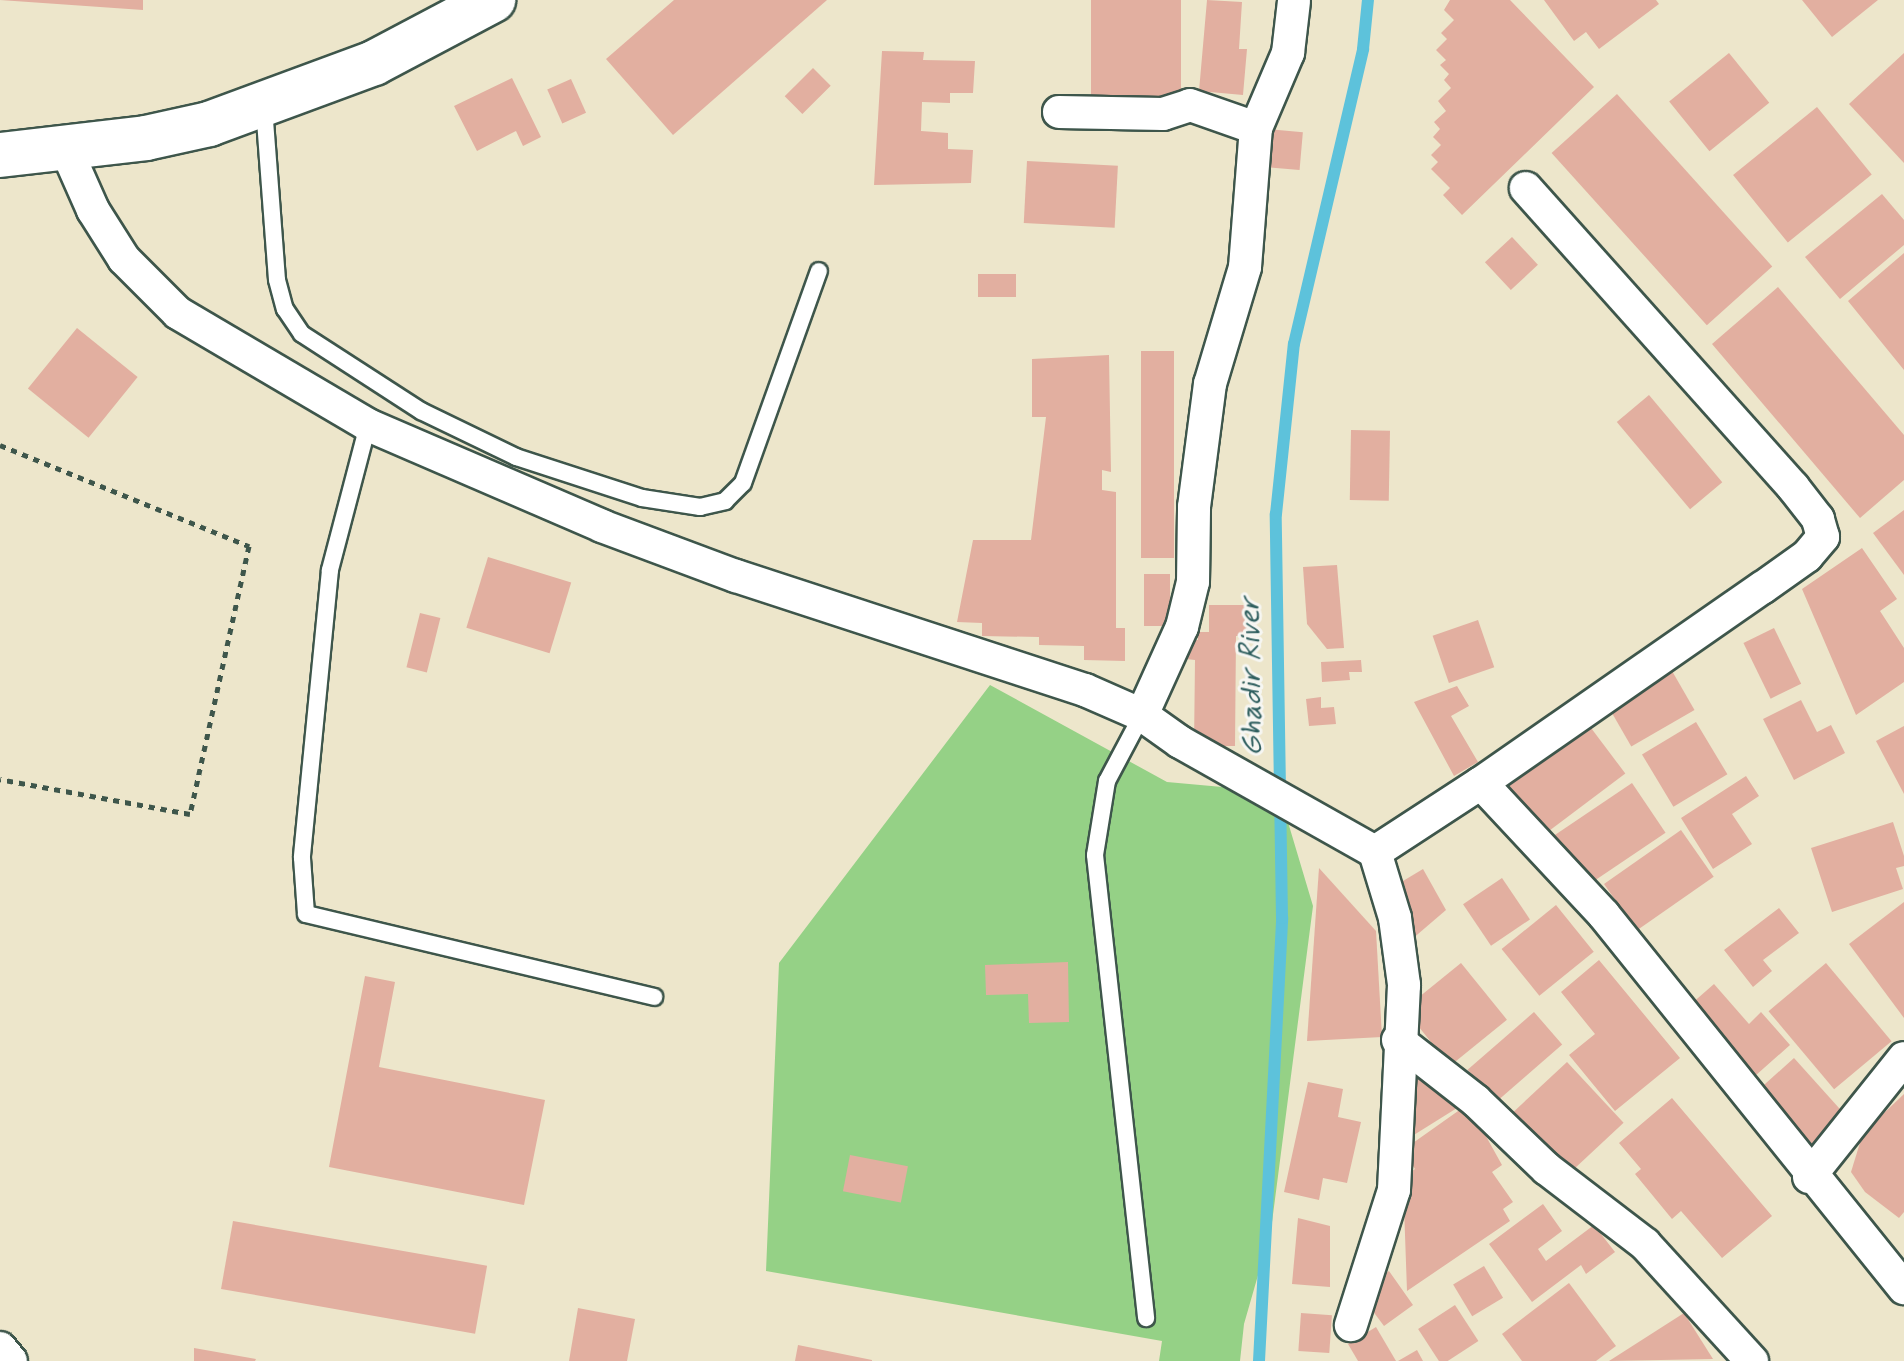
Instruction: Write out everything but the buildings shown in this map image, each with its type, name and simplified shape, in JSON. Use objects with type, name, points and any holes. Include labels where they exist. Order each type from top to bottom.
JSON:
[{"type":"highway","points":[[0,155],[66,149],[196,126],[264,105],[374,63],[493,0]]},
{"type":"street","points":[[1142,715],[1182,627],[1193,582],[1199,451],[1210,384],[1245,267],[1256,128],[1288,53],[1294,1]]},
{"type":"street","points":[[1059,112],[1163,114],[1190,105],[1256,128]]},
{"type":"street","points":[[66,149],[93,210],[124,259],[178,313],[368,425],[692,560],[1085,690],[1142,715],[1255,784],[1330,822],[1375,852],[1395,918],[1402,972],[1394,1190],[1351,1325]]},
{"type":"street","points":[[1375,852],[1481,783],[1773,580],[1823,537],[1818,519],[1793,487],[1526,188]]},
{"type":"street","points":[[1481,783],[1604,915],[1809,1177],[1904,1288]]},
{"type":"street","points":[[1398,1040],[1476,1101],[1547,1169],[1645,1244],[1752,1361]]},
{"type":"street","points":[[1809,1177],[1904,1058]]},
{"type":"street","points":[[0,1348],[11,1361]]},
{"type":"lane","points":[[264,105],[277,280],[285,309],[302,334],[421,411],[516,457],[642,498],[700,507],[725,501],[743,483],[819,271]]},
{"type":"lane","points":[[368,425],[330,570],[302,858],[306,914],[654,997]]},
{"type":"lane","points":[[1142,715],[1107,781],[1095,855],[1146,1318]]},
{"type":"path","points":[[0,445],[249,546],[190,814],[0,779]]},
{"type":"green space","points":[[990,685],[1167,782],[1279,792],[1313,906],[1271,1230],[1244,1324],[1240,1361],[1159,1361],[1162,1341],[766,1271],[779,963]]},
{"type":"waterway","name":"Ghadir River","points":[[1259,1361],[1282,918],[1276,514],[1294,344],[1363,49],[1368,0]]}]
